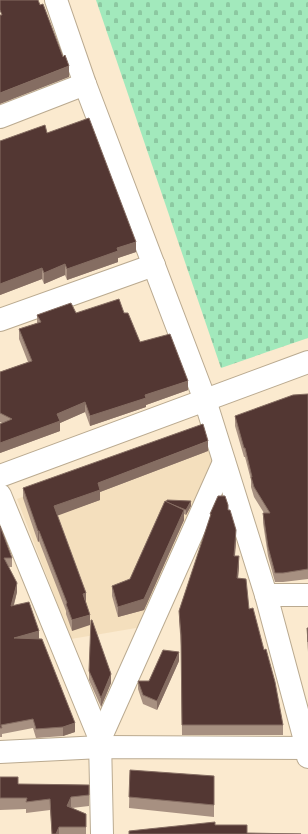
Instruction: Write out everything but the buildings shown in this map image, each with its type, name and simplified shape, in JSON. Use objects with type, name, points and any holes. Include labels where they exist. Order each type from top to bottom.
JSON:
[{"type":"street","points":[[0,752],[100,743],[308,751],[266,596],[205,400],[85,84],[56,0]]},
{"type":"street","points":[[0,117],[85,84]]},
{"type":"street","points":[[0,320],[154,264]]},
{"type":"street","points":[[0,476],[308,362]]},
{"type":"street","points":[[100,743],[224,462]]},
{"type":"street","points":[[0,495],[100,743],[102,834]]},
{"type":"street","points":[[266,596],[308,595]]},
{"type":"shaded area","points":[[203,430],[213,463],[148,626],[71,639],[17,499]]},
{"type":"green space","points":[[96,0],[308,0],[308,338],[221,368]]}]
